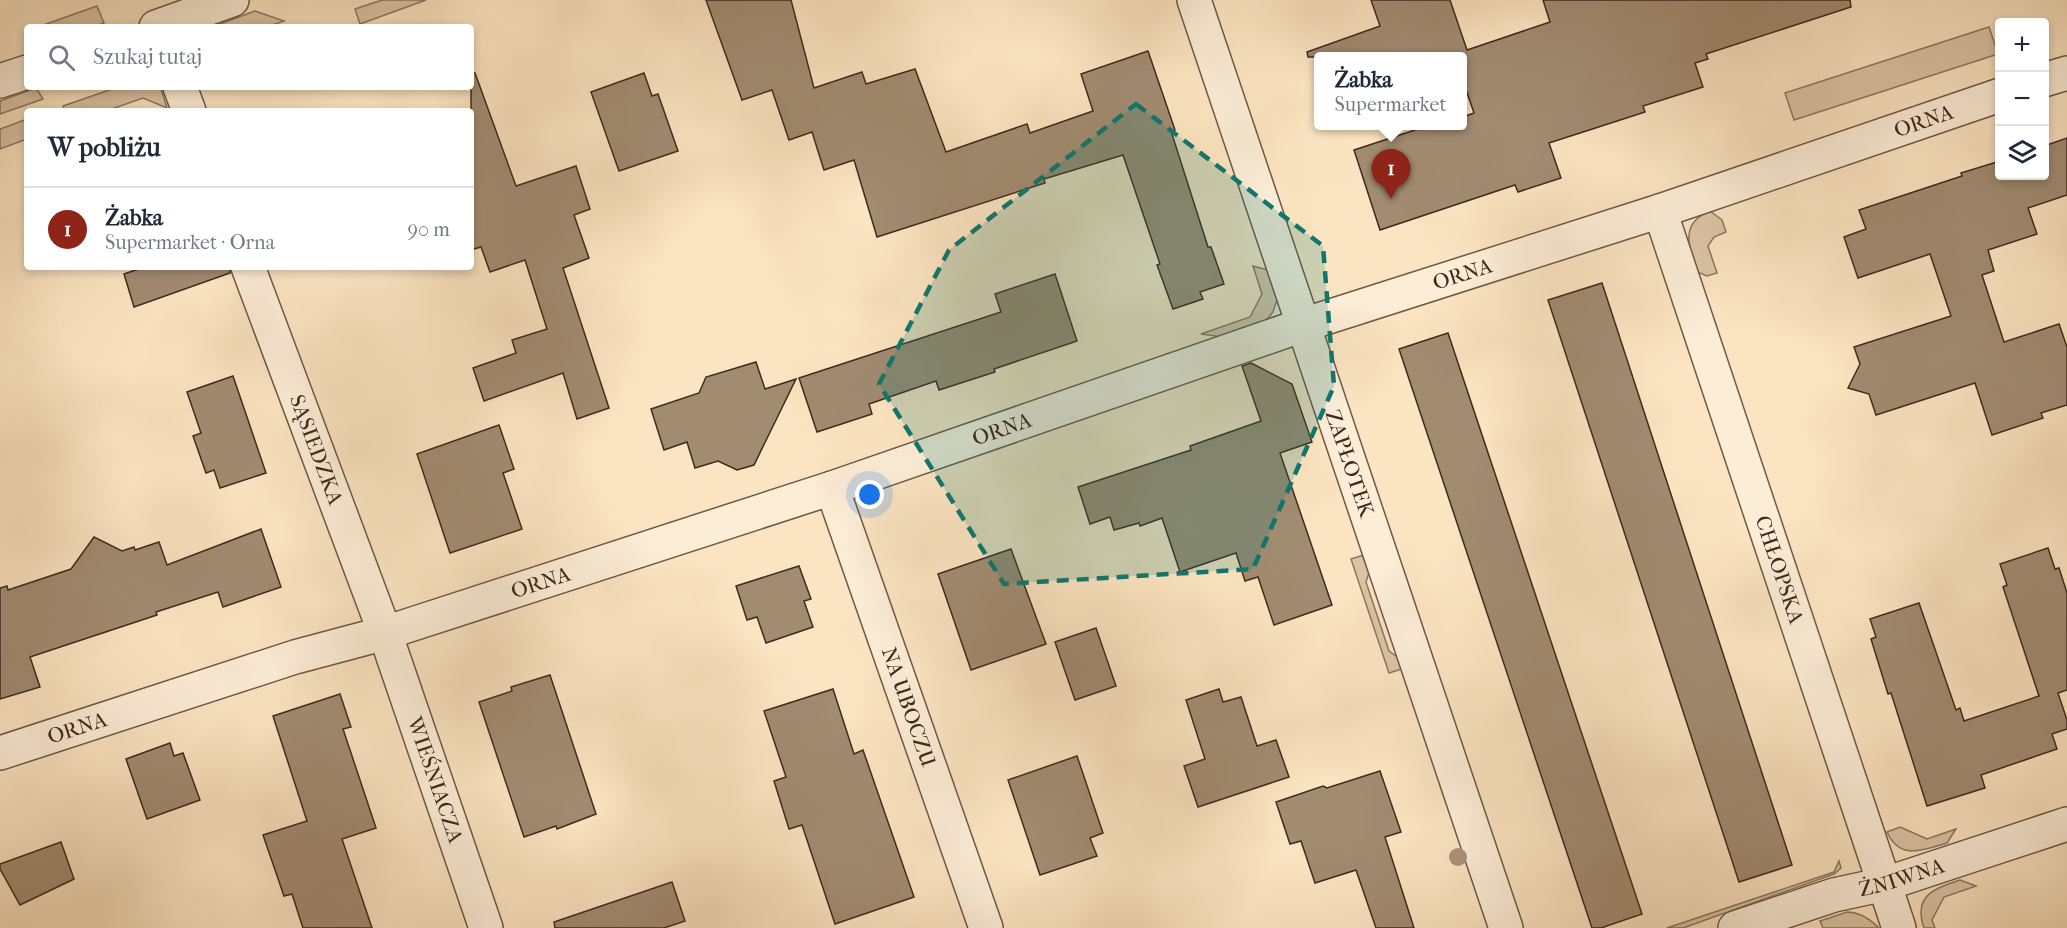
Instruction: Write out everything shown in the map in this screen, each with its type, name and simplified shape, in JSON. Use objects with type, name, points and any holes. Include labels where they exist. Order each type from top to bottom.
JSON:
[{"type":"street","points":[[165,24],[232,0]]},
{"type":"street","name":"ZAPŁOTEK","points":[[1194,0],[1506,928]]},
{"type":"street","points":[[0,81],[24,73]]},
{"type":"street","points":[[2049,78],[2067,73]]},
{"type":"street","points":[[181,90],[188,108]]},
{"type":"street","name":"ORNA","points":[[0,753],[295,657],[385,633],[832,488],[1303,325],[1660,211],[1995,97]]},
{"type":"street","name":"CHŁOPSKA","points":[[1660,211],[1899,928]]},
{"type":"street","name":"SĄSIEDZKA","points":[[249,270],[385,633]]},
{"type":"street","name":"NA UBOCZU","points":[[832,488],[986,928]]},
{"type":"street","name":"WIEŚNIACZA","points":[[385,633],[486,928]]},
{"type":"street","name":"ŻNIWNA","points":[[1735,928],[1834,895],[1885,884],[2067,824]]},
{"type":"highlighted area","points":[[1136,104],[1323,246],[1334,386],[1253,569],[1004,584],[879,384],[949,250]]},
{"type":"shaded area","points":[[382,0],[426,0],[360,24],[355,9]]},
{"type":"shaded area","points":[[97,6],[104,23],[101,24],[46,24]]},
{"type":"shaded area","points":[[255,11],[284,21],[276,24],[220,24]]},
{"type":"shaded area","points":[[1989,27],[1995,45],[1995,55],[1794,120],[1785,93]]},
{"type":"shaded area","points":[[30,90],[37,90],[43,99],[0,114],[0,101]]},
{"type":"shaded area","points":[[109,90],[161,90],[167,108],[143,98],[115,108],[64,108],[63,106]]},
{"type":"shaded area","points":[[24,120],[24,140],[0,149],[0,129]]},
{"type":"shaded area","points":[[1710,211],[1722,220],[1726,232],[1714,237],[1708,246],[1717,273],[1707,276],[1697,272],[1691,254],[1689,237],[1694,222]]},
{"type":"shaded area","points":[[1253,266],[1268,270],[1277,300],[1273,312],[1264,323],[1223,337],[1201,334],[1250,317],[1262,294]]},
{"type":"shaded area","points":[[1367,554],[1371,566],[1366,582],[1389,651],[1403,661],[1405,668],[1389,673],[1351,559]]},
{"type":"shaded area","points":[[1900,827],[1927,839],[1956,829],[1947,843],[1913,851],[1898,847],[1887,832]]},
{"type":"shaded area","points":[[1839,861],[1841,868],[1834,874],[1683,928],[1667,928],[1834,872]]},
{"type":"shaded area","points":[[1960,880],[1976,886],[1944,897],[1932,920],[1935,928],[1924,928],[1921,917],[1923,901],[1941,887]]},
{"type":"shaded area","points":[[1847,912],[1864,917],[1879,928],[1823,928],[1820,921]]},
{"type":"building","points":[[706,0],[791,0],[814,88],[862,72],[866,84],[915,69],[946,152],[1027,124],[1030,133],[1093,111],[1081,74],[1148,51],[1175,130],[1171,131],[1208,247],[1211,247],[1224,284],[1200,292],[1203,299],[1173,309],[1123,155],[1044,179],[1045,183],[877,237],[854,160],[824,170],[812,132],[789,140],[772,90],[742,100]]},
{"type":"building","points":[[1371,0],[1450,0],[1467,50],[1550,22],[1543,0],[1850,0],[1851,7],[1706,54],[1708,59],[1695,63],[1703,87],[1643,106],[1645,112],[1549,143],[1561,178],[1518,192],[1515,185],[1380,230],[1354,150],[1415,130],[1467,130],[1467,116],[1474,113],[1467,93],[1467,52],[1314,52],[1314,57],[1308,57],[1307,52],[1380,26]]},
{"type":"building","points":[[475,73],[516,186],[576,166],[590,209],[574,215],[589,258],[563,268],[609,408],[577,419],[563,373],[484,401],[473,368],[516,353],[512,340],[547,329],[525,260],[490,272],[481,247],[474,249],[474,108],[471,108],[471,90],[474,90]]},
{"type":"building","points":[[644,73],[652,96],[658,94],[678,151],[619,171],[591,92]]},
{"type":"building","points":[[2067,138],[2067,195],[2028,208],[2037,234],[1988,250],[1994,271],[1982,275],[2004,342],[2059,324],[2067,347],[2067,405],[2041,413],[2043,418],[1992,435],[1975,383],[1876,415],[1869,394],[1848,388],[1860,364],[1854,347],[1951,316],[1930,254],[1858,278],[1844,237],[1866,229],[1859,210],[1962,176],[1961,173],[1995,163],[1995,180],[2049,180],[2049,144]]},
{"type":"building","points":[[135,270],[230,270],[230,273],[134,307],[124,274]]},
{"type":"building","points":[[1055,274],[1077,341],[939,390],[936,381],[869,404],[872,414],[817,432],[799,378],[1001,312],[995,294]]},
{"type":"building","points":[[1602,283],[1792,865],[1739,882],[1548,300]]},
{"type":"building","points":[[1448,333],[1642,914],[1601,928],[1592,928],[1399,349]]},
{"type":"building","points":[[756,362],[765,389],[796,379],[754,465],[737,470],[718,461],[695,468],[687,442],[664,450],[651,409],[699,393],[706,377]]},
{"type":"building","points":[[1251,363],[1292,384],[1312,442],[1280,453],[1332,605],[1274,625],[1258,577],[1245,581],[1236,553],[1180,572],[1162,518],[1140,526],[1139,523],[1114,530],[1110,517],[1090,524],[1078,487],[1191,450],[1190,446],[1261,421],[1242,366]]},
{"type":"building","points":[[233,376],[266,473],[220,488],[214,470],[206,473],[193,436],[201,433],[187,392]]},
{"type":"building","points":[[499,425],[514,469],[503,473],[522,529],[450,553],[417,454]]},
{"type":"building","points":[[261,529],[281,587],[223,607],[218,592],[156,612],[157,615],[30,657],[40,687],[0,699],[0,588],[7,586],[8,590],[71,569],[94,537],[122,551],[134,547],[135,550],[159,542],[167,565]]},
{"type":"building","points":[[2048,548],[2055,569],[2059,568],[2067,593],[2067,690],[2058,693],[2067,720],[2067,729],[2052,734],[2057,749],[1981,775],[1985,788],[1927,806],[1871,639],[1876,637],[1870,619],[1919,603],[1956,710],[1960,708],[1964,721],[2039,696],[2003,587],[2007,585],[2000,564]]},
{"type":"building","points":[[1011,549],[1046,644],[971,670],[938,574]]},
{"type":"building","points":[[799,566],[811,599],[804,601],[813,627],[766,643],[757,617],[747,620],[736,586]]},
{"type":"building","points":[[1096,628],[1116,686],[1075,700],[1055,642]]},
{"type":"building","points":[[550,675],[596,814],[557,829],[556,826],[524,837],[479,702],[512,691],[511,687]]},
{"type":"building","points":[[833,689],[854,754],[863,750],[914,897],[835,924],[802,825],[789,829],[774,781],[786,777],[764,711]]},
{"type":"building","points":[[1219,689],[1223,702],[1241,697],[1257,746],[1276,740],[1289,777],[1198,807],[1184,766],[1205,759],[1186,700]]},
{"type":"building","points":[[340,694],[351,727],[343,729],[376,828],[342,839],[372,928],[303,928],[292,894],[284,896],[263,835],[307,821],[273,716]]},
{"type":"building","points":[[170,743],[174,756],[183,753],[200,800],[147,819],[126,759]]},
{"type":"building","points":[[1077,756],[1103,833],[1090,838],[1097,856],[1040,875],[1008,780]]},
{"type":"building","points":[[1380,771],[1401,832],[1385,837],[1414,928],[1376,928],[1356,870],[1315,883],[1301,841],[1290,844],[1276,802],[1323,786],[1327,788]]},
{"type":"building","points":[[61,842],[74,879],[20,905],[0,869],[0,864]]},
{"type":"building","points":[[672,882],[685,921],[664,928],[555,928],[554,922]]},
{"type":"place","name":"Żabka","points":[[1391,199]]}]
